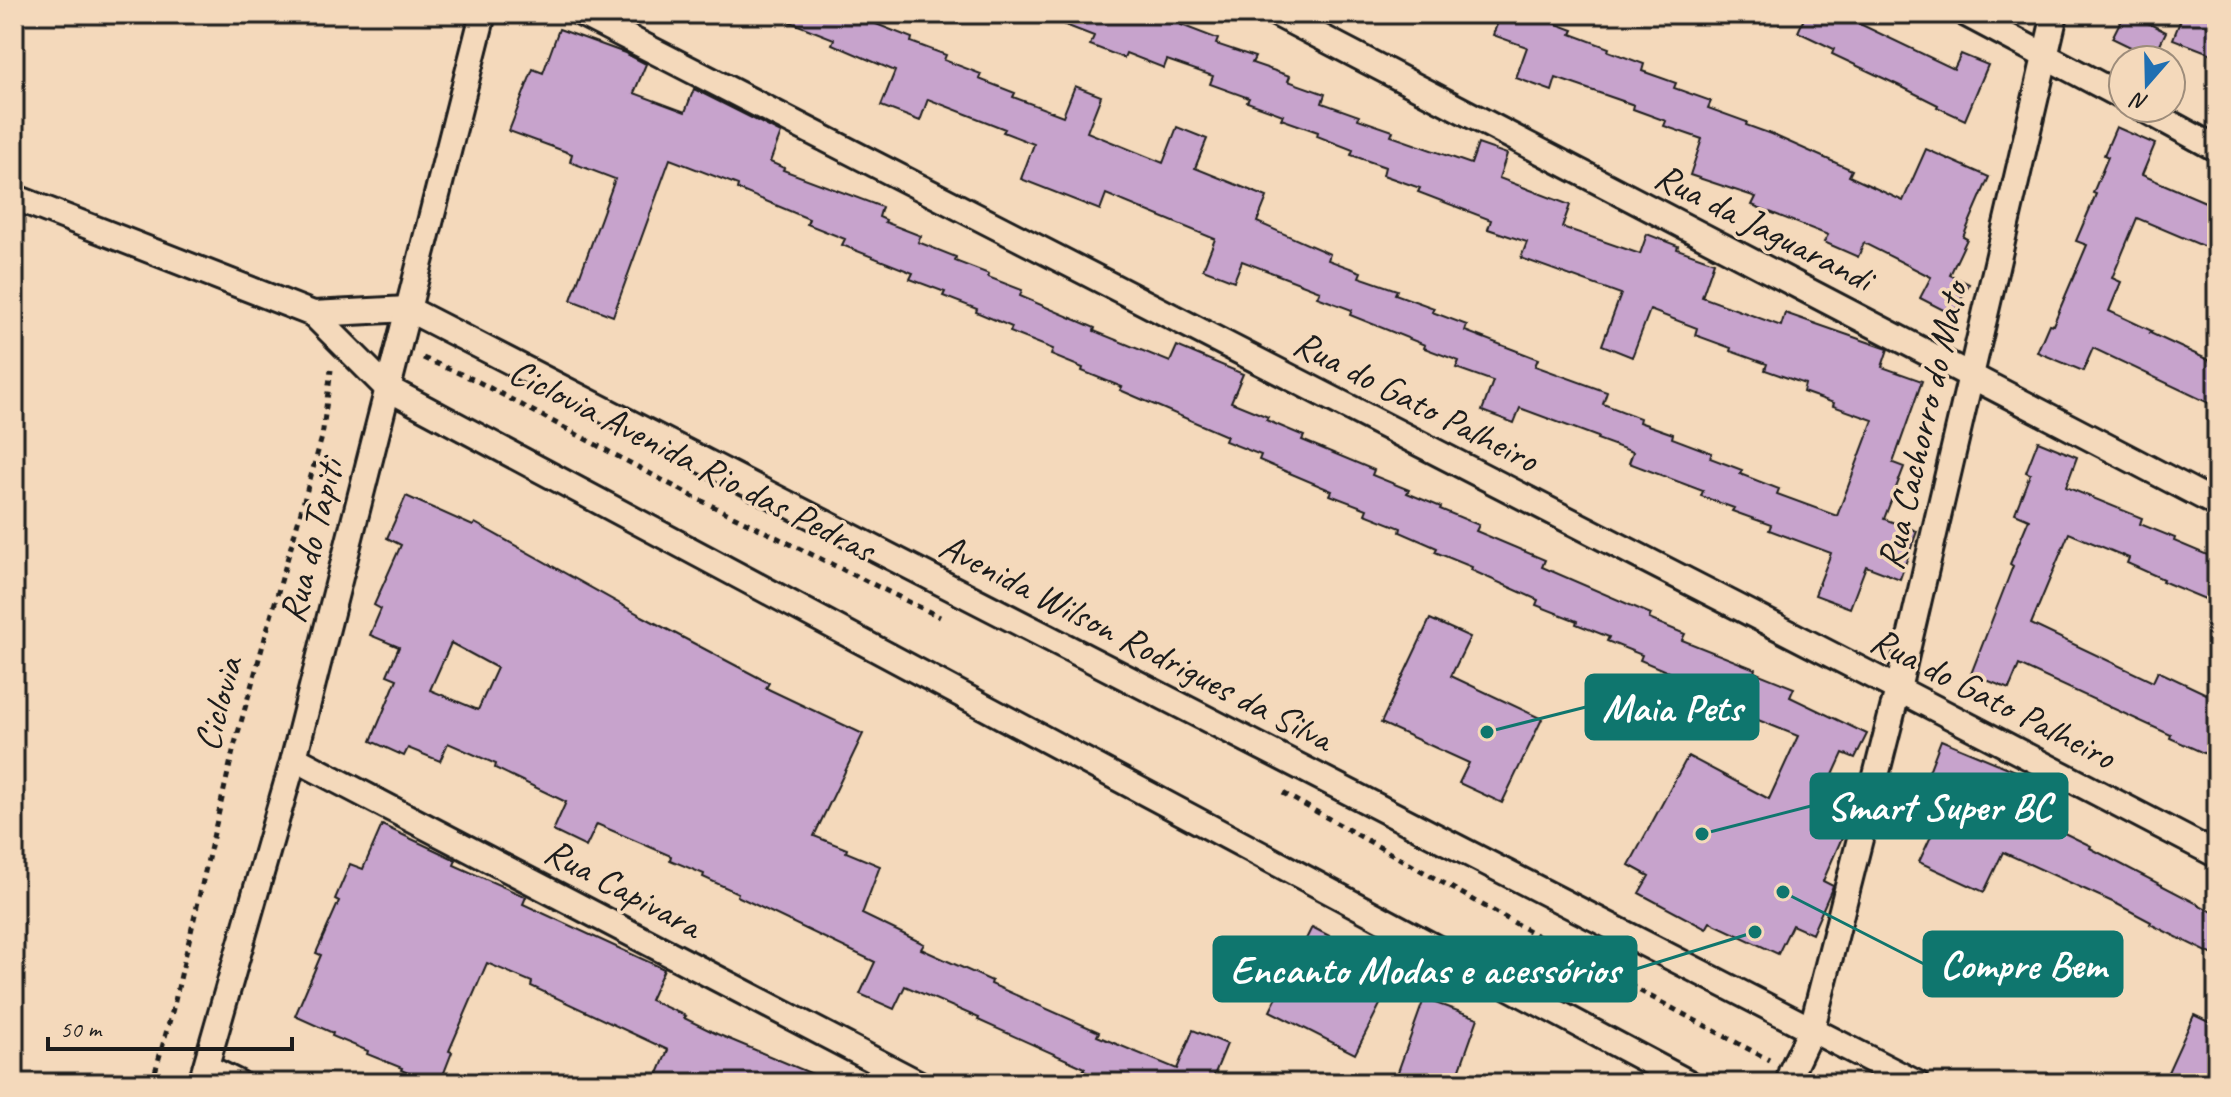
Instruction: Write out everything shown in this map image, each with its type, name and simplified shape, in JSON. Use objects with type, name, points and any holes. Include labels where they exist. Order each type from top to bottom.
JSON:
[{"type":"street","name":"Rua do Tapiti","points":[[204,1075],[294,758],[483,14]]},
{"type":"street","name":"Rua do Gato Palheiro","points":[[582,14],[2217,855]]},
{"type":"street","name":"Rua da Jaguarandi","points":[[1277,14],[2217,504]]},
{"type":"street","points":[[1966,14],[2107,88]]},
{"type":"street","name":"Rua Cachorro do Mato","points":[[1790,1077],[1812,1028],[1898,689],[2055,14]]},
{"type":"street","points":[[2171,124],[2217,149]]},
{"type":"street","points":[[14,197],[313,314],[387,388],[1689,1083]]},
{"type":"street","points":[[313,314],[408,309]]},
{"type":"street","name":"Avenida Wilson Rodrigues da Silva","points":[[408,309],[1916,1083]]},
{"type":"street","name":"Rua Capivara","points":[[294,758],[918,1083]]},
{"type":"street","points":[[204,1075],[238,1083]]},
{"type":"path","name":"Ciclovia","points":[[152,1083],[174,1005],[234,747],[322,437],[332,355],[339,340]]},
{"type":"path","name":"Ciclovia Avenida Rio das Pedras","points":[[399,348],[475,380],[694,497],[952,623]]},
{"type":"path","points":[[1275,789],[1790,1077]]},
{"type":"building","points":[[775,14],[858,14],[878,21],[876,24],[912,38],[911,42],[946,55],[944,60],[981,74],[979,79],[1015,93],[1013,97],[1063,116],[1075,86],[1101,96],[1087,132],[1163,163],[1177,127],[1207,139],[1195,168],[1267,197],[1257,222],[1330,254],[1328,260],[1361,272],[1359,277],[1397,290],[1395,294],[1434,308],[1432,312],[1467,325],[1465,331],[1538,359],[1535,366],[1607,392],[1603,404],[1673,434],[1672,438],[1712,453],[1710,458],[1779,489],[1777,494],[1837,516],[1873,420],[1803,392],[1805,384],[1765,370],[1767,364],[1695,335],[1697,328],[1650,310],[1632,357],[1602,345],[1621,294],[1521,258],[1527,242],[1488,229],[1491,220],[1383,175],[1385,167],[1351,155],[1353,150],[1317,136],[1318,132],[1281,119],[1283,115],[1247,102],[1249,98],[1210,84],[1213,76],[1167,60],[1164,68],[1126,53],[1124,58],[1090,45],[1094,36],[1042,14],[1185,14],[1181,25],[1218,39],[1216,44],[1255,57],[1252,63],[1290,76],[1288,81],[1325,94],[1322,103],[1393,131],[1391,136],[1471,164],[1478,144],[1507,154],[1499,178],[1570,205],[1562,227],[1640,254],[1647,234],[1678,246],[1677,249],[1714,262],[1702,297],[1781,326],[1785,313],[1888,349],[1882,367],[1922,381],[1893,463],[1904,467],[1884,519],[1917,531],[1900,579],[1866,566],[1850,608],[1815,595],[1831,553],[1769,530],[1771,525],[1701,496],[1703,491],[1629,463],[1633,452],[1598,437],[1520,408],[1514,423],[1482,411],[1493,381],[1456,368],[1459,361],[1424,348],[1425,345],[1350,315],[1352,310],[1317,297],[1320,291],[1242,261],[1234,281],[1203,269],[1215,239],[1106,194],[1100,210],[1021,179],[1034,144],[1003,132],[1005,129],[928,99],[920,121],[881,106],[895,71],[832,44],[834,39]]},
{"type":"building","points":[[1501,14],[1530,14],[1573,30],[1571,34],[1644,64],[1642,71],[1676,83],[1674,88],[1711,101],[1708,108],[1747,122],[1746,125],[1852,170],[1849,176],[1903,201],[1926,149],[1989,177],[1963,237],[1967,239],[1950,275],[1969,284],[1953,315],[1920,298],[1931,277],[1864,243],[1858,257],[1824,242],[1828,235],[1752,205],[1756,197],[1690,175],[1702,139],[1664,126],[1666,121],[1633,109],[1634,105],[1556,78],[1552,91],[1516,78],[1527,47],[1493,35]]},
{"type":"building","points":[[1806,14],[1839,14],[1954,69],[1961,54],[1988,65],[1965,120],[1832,54],[1834,49],[1798,32]]},
{"type":"building","points":[[2124,14],[2166,32],[2160,44],[2124,44],[2112,38]]},
{"type":"building","points":[[2183,14],[2217,14],[2217,56],[2173,39]]},
{"type":"building","points":[[559,29],[646,64],[634,93],[685,112],[694,89],[781,133],[770,162],[783,170],[882,207],[879,217],[885,222],[921,236],[918,242],[956,257],[955,261],[1022,290],[1020,296],[1170,362],[1177,346],[1243,374],[1231,402],[1304,436],[1302,440],[1374,470],[1372,475],[1409,490],[1407,493],[1479,525],[1476,531],[1545,560],[1542,567],[1651,614],[1649,619],[1685,634],[1682,640],[1794,688],[1790,697],[1867,734],[1855,758],[1843,753],[1817,810],[1848,824],[1823,881],[1833,886],[1812,934],[1792,925],[1778,954],[1710,922],[1706,929],[1639,893],[1649,876],[1629,865],[1688,756],[1769,799],[1798,736],[1743,714],[1746,709],[1710,694],[1711,690],[1640,660],[1642,655],[1607,641],[1609,637],[1536,605],[1538,600],[1435,552],[1437,548],[1400,532],[1401,528],[1365,514],[1367,509],[1330,495],[1332,491],[1259,460],[1261,455],[1225,441],[1227,436],[1120,390],[1122,387],[1051,355],[1053,349],[1010,332],[1012,327],[943,296],[945,292],[910,279],[913,273],[842,245],[845,239],[807,224],[809,219],[737,189],[738,185],[670,159],[613,316],[571,300],[615,179],[570,162],[572,154],[509,131],[533,69],[543,73]]},
{"type":"building","points":[[2116,127],[2155,144],[2142,175],[2217,207],[2217,252],[2137,218],[2112,278],[2121,282],[2109,311],[2217,364],[2217,407],[2093,348],[2083,371],[2037,352],[2049,324],[2053,325],[2087,245],[2076,241],[2096,194],[2093,193],[2108,157],[2104,155]]},
{"type":"building","points":[[2038,441],[2077,457],[2066,487],[2142,518],[2140,524],[2175,538],[2174,541],[2217,562],[2217,604],[2127,563],[2129,558],[2069,533],[2031,624],[2153,682],[2158,671],[2217,699],[2217,759],[2019,665],[2009,689],[1971,674],[2029,519],[2015,513],[2030,474],[2026,472]]},
{"type":"building","points":[[406,496],[473,526],[475,523],[769,683],[766,688],[863,734],[814,836],[880,866],[862,914],[924,944],[921,949],[992,981],[991,984],[1099,1032],[1097,1036],[1177,1069],[1193,1030],[1227,1044],[1211,1083],[1110,1083],[1083,1071],[1085,1068],[905,986],[894,1009],[860,994],[875,962],[737,896],[738,893],[703,877],[704,874],[670,860],[671,856],[597,824],[586,847],[553,831],[566,802],[495,768],[496,764],[448,743],[440,761],[408,748],[404,756],[371,741],[397,679],[387,675],[399,647],[370,635],[381,609],[374,605],[401,545],[387,538]],"holes":[[[451,643],[497,668],[478,710],[430,690]]]},
{"type":"building","points":[[1430,619],[1470,637],[1451,676],[1542,719],[1502,803],[1459,783],[1469,763],[1381,723]]},
{"type":"building","points":[[1941,740],[2042,782],[2028,814],[2217,914],[2217,957],[2117,904],[2003,852],[1984,892],[1919,862],[1947,802],[1921,792]]},
{"type":"building","points":[[382,825],[456,860],[454,865],[526,897],[523,904],[664,969],[650,1000],[717,1034],[834,1083],[654,1083],[668,1050],[487,963],[449,1051],[452,1052],[440,1083],[432,1083],[401,1070],[295,1016],[321,955],[316,953],[339,901],[335,899],[350,864],[363,869]]},
{"type":"building","points":[[1312,927],[1397,971],[1355,1054],[1270,1011]]},
{"type":"building","points":[[1424,999],[1478,1018],[1455,1083],[1394,1083]]},
{"type":"building","points":[[2194,1015],[2217,1026],[2217,1083],[2163,1083]]},
{"type":"place","name":"Maia Pets","points":[[1487,732]]},
{"type":"place","name":"Smart Super BC","points":[[1702,834]]},
{"type":"place","name":"Compre Bem","points":[[1783,892]]},
{"type":"place","name":"Encanto Modas e acessórios","points":[[1755,932]]}]
